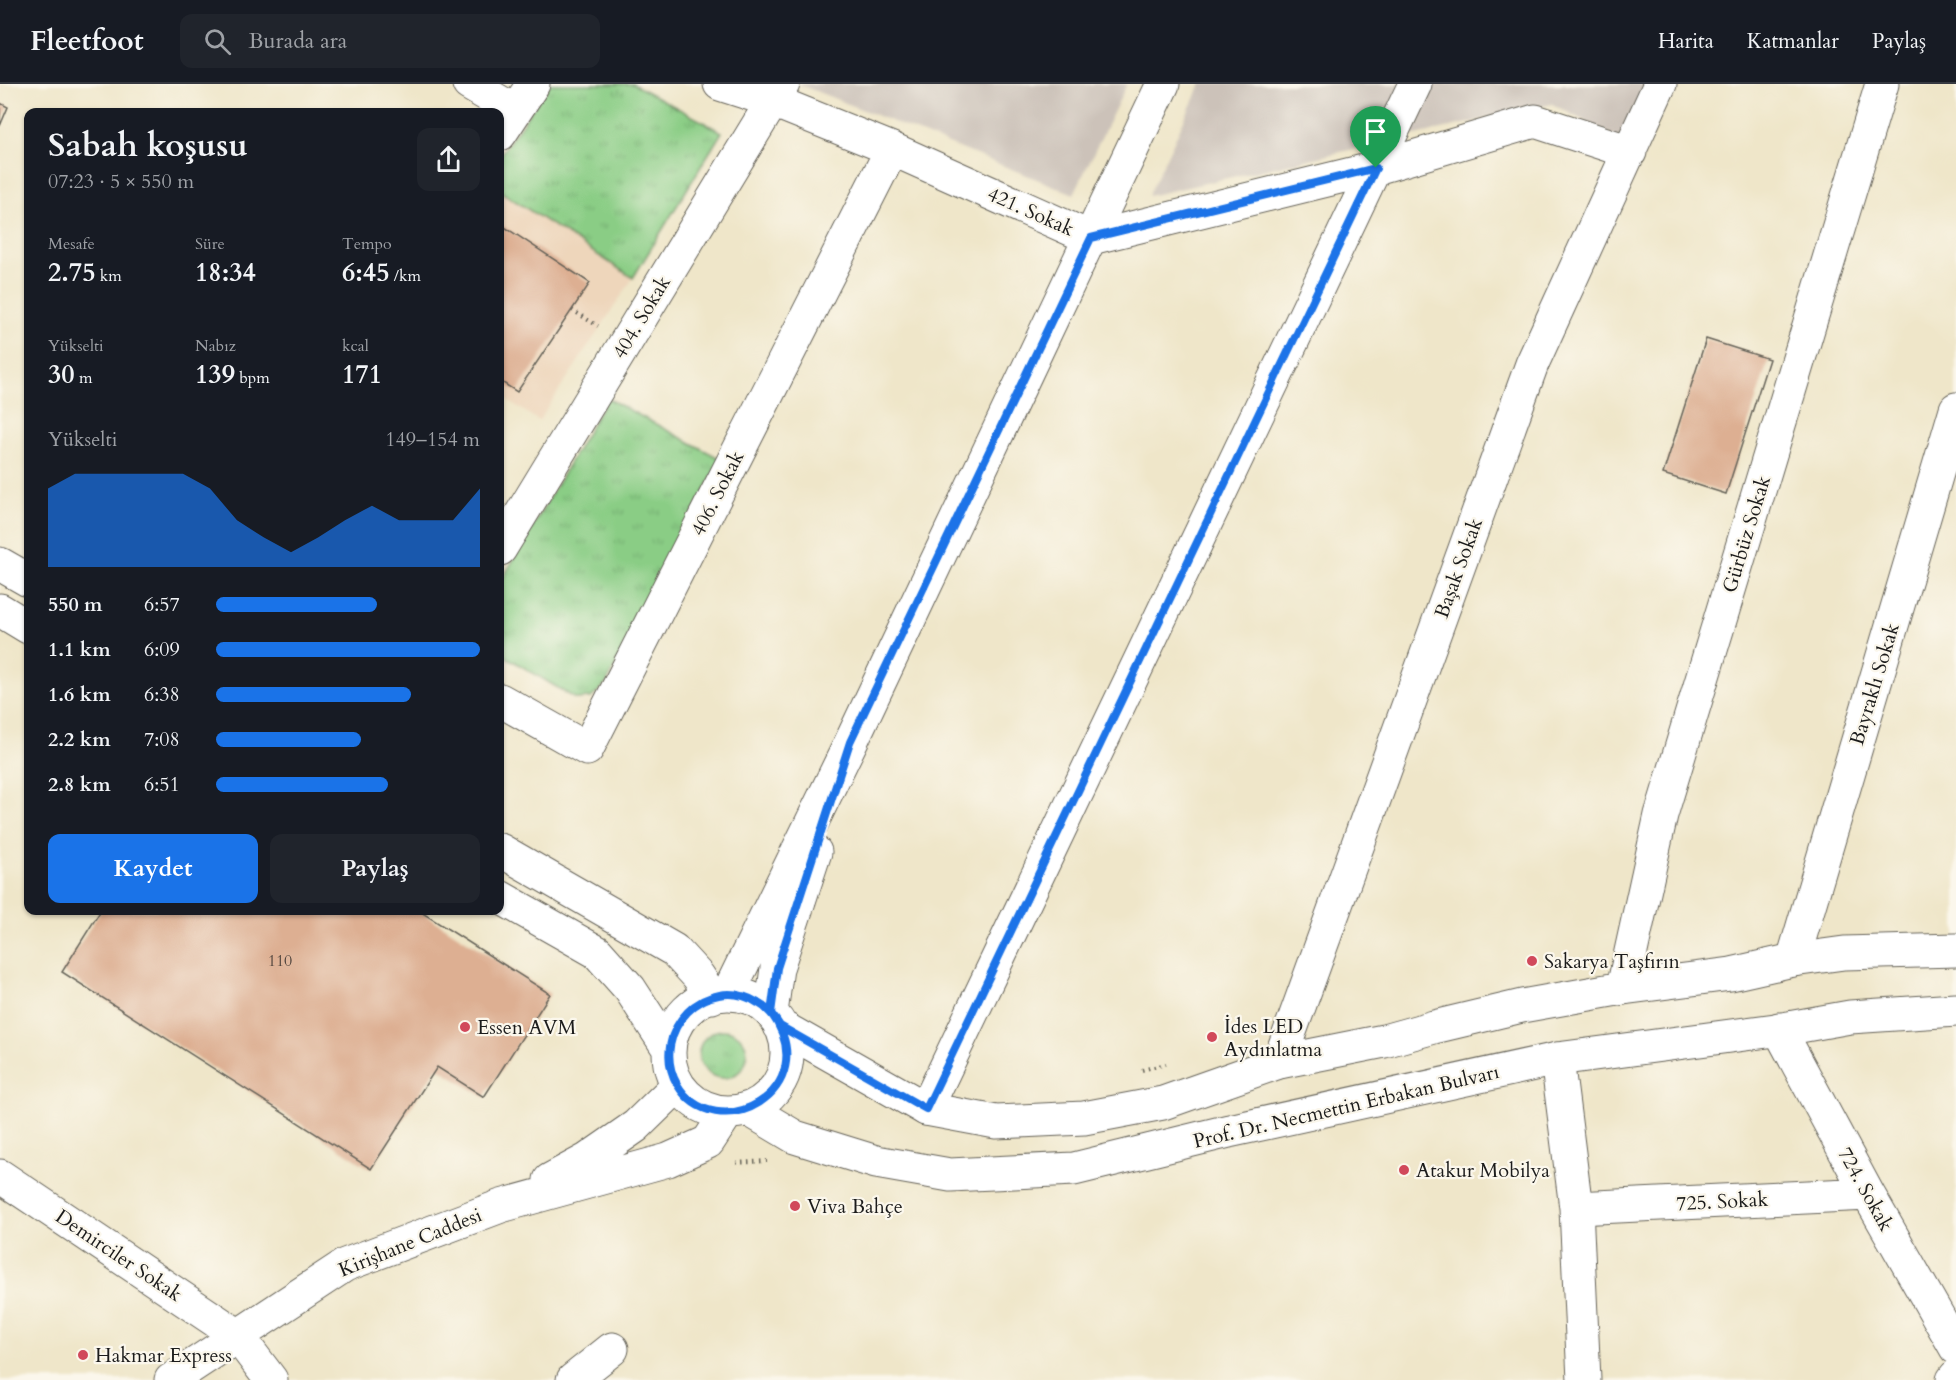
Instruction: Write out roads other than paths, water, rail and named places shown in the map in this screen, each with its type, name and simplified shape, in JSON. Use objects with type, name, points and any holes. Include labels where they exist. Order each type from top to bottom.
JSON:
[{"type":"street","points":[[470,84],[493,108]]},
{"type":"street","points":[[507,122],[533,84]]},
{"type":"street","name":"421. Sokak","points":[[720,84],[778,92],[892,149],[1091,238],[1376,168],[1535,121],[1630,152]]},
{"type":"street","points":[[720,996],[850,742],[1163,84]]},
{"type":"street","points":[[926,1109],[1415,84]]},
{"type":"street","name":"Başak Sokak","points":[[1279,1062],[1532,364],[1660,84]]},
{"type":"street","name":"Gürbüz Sokak","points":[[1623,988],[1661,815],[1882,84]]},
{"type":"street","name":"404. Sokak","points":[[504,542],[778,92]]},
{"type":"street","name":"406. Sokak","points":[[504,702],[587,748],[892,149]]},
{"type":"street","name":"Bayraklı Sokak","points":[[1793,960],[1944,491],[1956,410]]},
{"type":"street","points":[[0,564],[24,578]]},
{"type":"street","points":[[0,610],[24,625]]},
{"type":"street","points":[[850,742],[777,968],[775,1019],[786,1046],[786,1065],[782,1075],[765,1100],[737,1111],[712,1110],[699,1105],[678,1085],[670,1068],[669,1049],[673,1032],[682,1016],[695,1004],[720,996],[751,999],[775,1019],[926,1109],[996,1122],[1084,1118],[1163,1102],[1279,1062],[1384,1041],[1522,1006],[1623,988],[1731,974],[1793,960],[1844,953],[1956,950]]},
{"type":"street","points":[[504,852],[674,950],[720,996]]},
{"type":"street","points":[[504,899],[597,952],[630,989],[669,1049]]},
{"type":"street","name":"Prof. Dr. Necmettin Erbakan Bulvarı","points":[[737,1111],[795,1137],[876,1162],[897,1166],[950,1175],[1074,1169],[1229,1131],[1557,1059],[1779,1029],[1850,1017],[1956,1010]]},
{"type":"street","name":"724. Sokak","points":[[1779,1029],[1868,1194],[1956,1348]]},
{"type":"street","points":[[1557,1059],[1575,1208],[1584,1380]]},
{"type":"street","name":"Kirişhane Caddesi","points":[[501,1206],[586,1160],[636,1126],[678,1085]]},
{"type":"street","name":"Kirişhane Caddesi","points":[[171,1380],[345,1265],[501,1206],[668,1160],[708,1142],[737,1111]]},
{"type":"street","name":"Demirciler Sokak","points":[[0,1176],[237,1335],[271,1380]]},
{"type":"street","name":"725. Sokak","points":[[1575,1208],[1868,1194]]},
{"type":"street","points":[[573,1380],[612,1349]]},
{"type":"street","points":[[1953,1380],[1956,1376]]},
{"type":"place","name":"Sakarya Taşfırın","points":[[1532,961]]},
{"type":"place","name":"Essen AVM","points":[[465,1027]]},
{"type":"place","name":"İdes LED Aydınlatma","points":[[1212,1037]]},
{"type":"place","name":"Atakur Mobilya","points":[[1404,1170]]},
{"type":"place","name":"Viva Bahçe","points":[[795,1206]]},
{"type":"place","name":"Hakmar Express","points":[[83,1355]]}]
